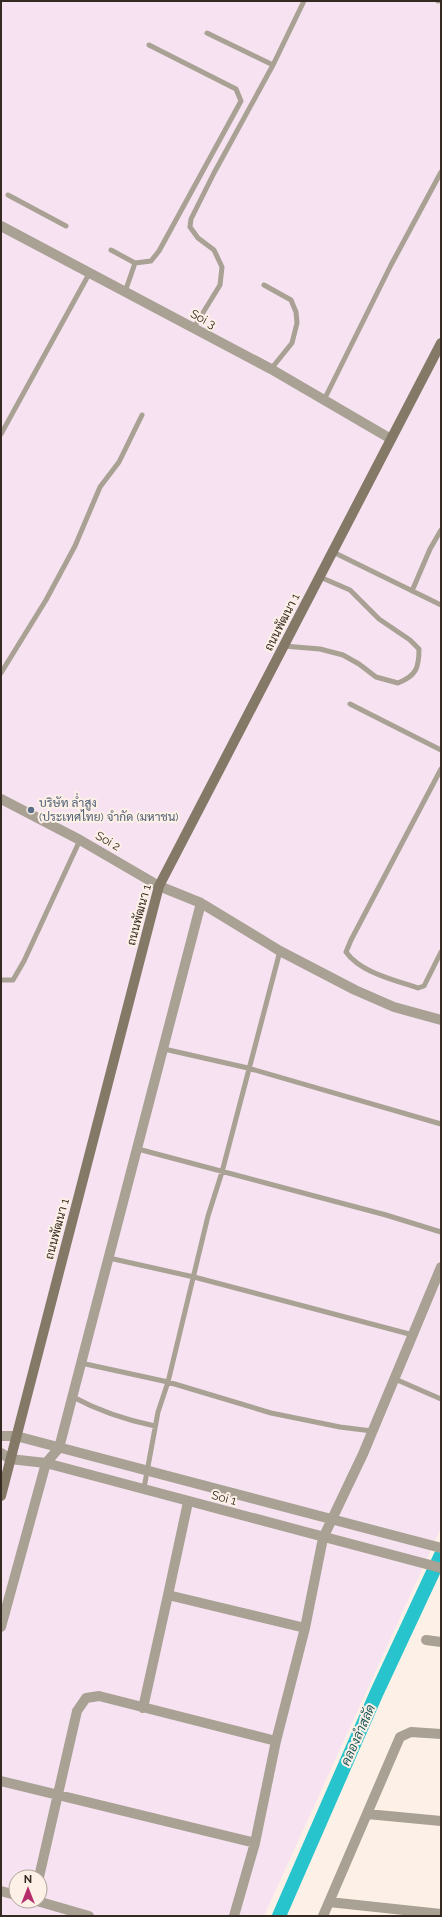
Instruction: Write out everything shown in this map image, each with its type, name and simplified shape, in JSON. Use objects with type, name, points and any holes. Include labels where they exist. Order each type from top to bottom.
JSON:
[{"type":"main road","name":"ถนนพัฒนา 1","points":[[1,1496],[159,886],[441,343]]},
{"type":"street","name":"Soi 3","points":[[1,226],[124,293],[271,369],[391,438]]},
{"type":"street","name":"Soi 2","points":[[1,799],[80,840],[159,886],[201,903],[280,951],[355,990],[394,1007],[441,1020]]},
{"type":"street","points":[[1,1627],[46,1462],[59,1448],[201,903]]},
{"type":"street","points":[[234,1916],[256,1843],[276,1741],[305,1628],[324,1538],[395,1379],[441,1268]]},
{"type":"street","points":[[1,1436],[16,1436],[441,1548]]},
{"type":"street","name":"Soi 1","points":[[1,1453],[10,1459],[46,1462],[144,1488],[188,1502],[441,1568]]},
{"type":"street","points":[[143,1708],[188,1502]]},
{"type":"street","points":[[168,1595],[305,1628]]},
{"type":"street","points":[[426,1640],[441,1642]]},
{"type":"street","points":[[41,1869],[77,1711],[86,1698],[98,1696],[276,1741]]},
{"type":"street","points":[[323,1916],[400,1737],[411,1732],[441,1734]]},
{"type":"street","points":[[1,1781],[256,1843]]},
{"type":"street","points":[[367,1814],[441,1821]]},
{"type":"street","points":[[329,1902],[441,1914]]},
{"type":"street","points":[[48,1904],[88,1916]]},
{"type":"lane","points":[[193,329],[220,285],[222,267],[214,250],[198,238],[190,227],[191,219],[214,173],[273,65],[304,1]]},
{"type":"lane","points":[[207,33],[273,65]]},
{"type":"lane","points":[[111,250],[135,263],[151,261],[159,251],[241,101],[236,89],[149,45]]},
{"type":"lane","points":[[324,400],[391,265],[441,172]]},
{"type":"lane","points":[[8,195],[66,226]]},
{"type":"lane","points":[[124,293],[135,263]]},
{"type":"lane","points":[[1,434],[89,274]]},
{"type":"lane","points":[[264,285],[291,300],[296,312],[297,323],[292,343],[271,369]]},
{"type":"lane","points":[[1,673],[12,658],[46,600],[74,546],[100,487],[119,462],[142,415]]},
{"type":"lane","points":[[412,591],[430,549],[441,530]]},
{"type":"lane","points":[[333,552],[441,605]]},
{"type":"lane","points":[[284,646],[320,649],[343,655],[359,664],[376,677],[398,683],[410,678],[419,664],[419,649],[410,640],[378,619],[350,590],[320,577]]},
{"type":"lane","points":[[350,704],[441,750]]},
{"type":"lane","points":[[441,769],[346,952],[352,961],[367,969],[418,988],[424,986],[441,952]]},
{"type":"lane","points":[[1,980],[13,980],[24,961],[80,840]]},
{"type":"lane","points":[[144,1488],[155,1426],[168,1382],[208,1216],[222,1172],[248,1068],[280,951]]},
{"type":"lane","points":[[164,1049],[248,1068],[441,1124]]},
{"type":"lane","points":[[138,1149],[386,1215],[441,1232]]},
{"type":"lane","points":[[109,1258],[194,1277],[413,1335]]},
{"type":"lane","points":[[82,1363],[168,1382],[271,1413],[340,1427],[372,1431]]},
{"type":"lane","points":[[395,1379],[441,1399]]},
{"type":"lane","points":[[73,1397],[96,1410],[155,1426]]},
{"type":"shaded area","points":[[1,1],[441,1],[441,1528],[264,1916],[1,1916]]},
{"type":"waterway","name":"คลองลำสลัด","points":[[279,1916],[377,1692],[441,1555]]},
{"type":"place","name":"บริษัท ล่ำสูง (ประเทศไทย) จำกัด (มหาชน)","points":[[31,810]]}]
